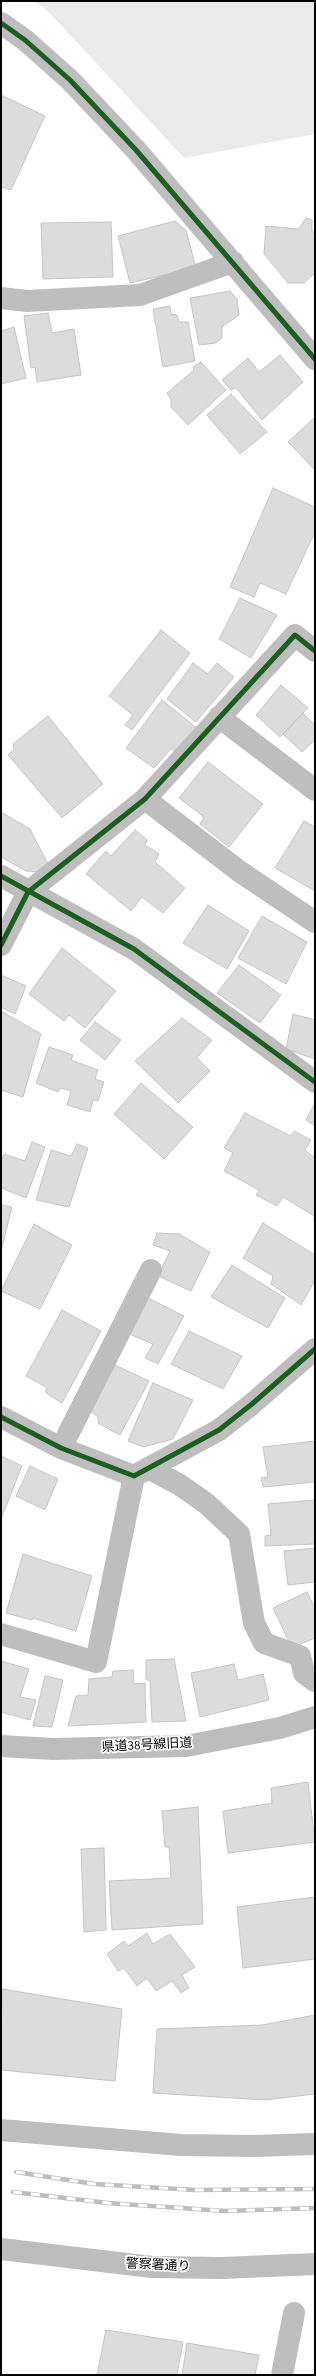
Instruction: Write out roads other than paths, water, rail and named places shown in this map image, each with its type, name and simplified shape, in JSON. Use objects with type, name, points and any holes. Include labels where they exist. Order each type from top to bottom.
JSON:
[{"type":"main road","name":"県道38号線旧道","points":[[1,1746],[52,1749],[186,1746],[280,1728],[315,1717]]},
{"type":"main road","points":[[1,2130],[181,2146],[315,2144]]},
{"type":"main road","name":"警察署通り","points":[[1,2249],[152,2267],[222,2268],[315,2264]]},
{"type":"street","points":[[1,23],[25,40],[70,80],[136,150],[315,359]]},
{"type":"street","points":[[1,298],[27,301],[140,294],[233,262]]},
{"type":"street","points":[[1,945],[28,892],[145,799],[295,635],[315,651]]},
{"type":"street","points":[[219,717],[315,790]]},
{"type":"street","points":[[145,799],[239,871],[315,922]]},
{"type":"street","points":[[1,876],[134,949],[315,1082]]},
{"type":"street","points":[[61,1448],[151,1270]]},
{"type":"street","points":[[1,1634],[96,1662],[141,1472],[219,1430],[252,1404],[315,1349]]},
{"type":"street","points":[[1,1417],[61,1448],[180,1485],[207,1504],[239,1534],[254,1623],[264,1643],[300,1656],[304,1673],[315,1681]]},
{"type":"street","points":[[282,2375],[294,2313]]},
{"type":"railway","points":[[16,2172],[94,2184],[195,2190],[315,2189]]},
{"type":"railway","points":[[13,2192],[108,2203],[225,2211],[315,2208]]}]
